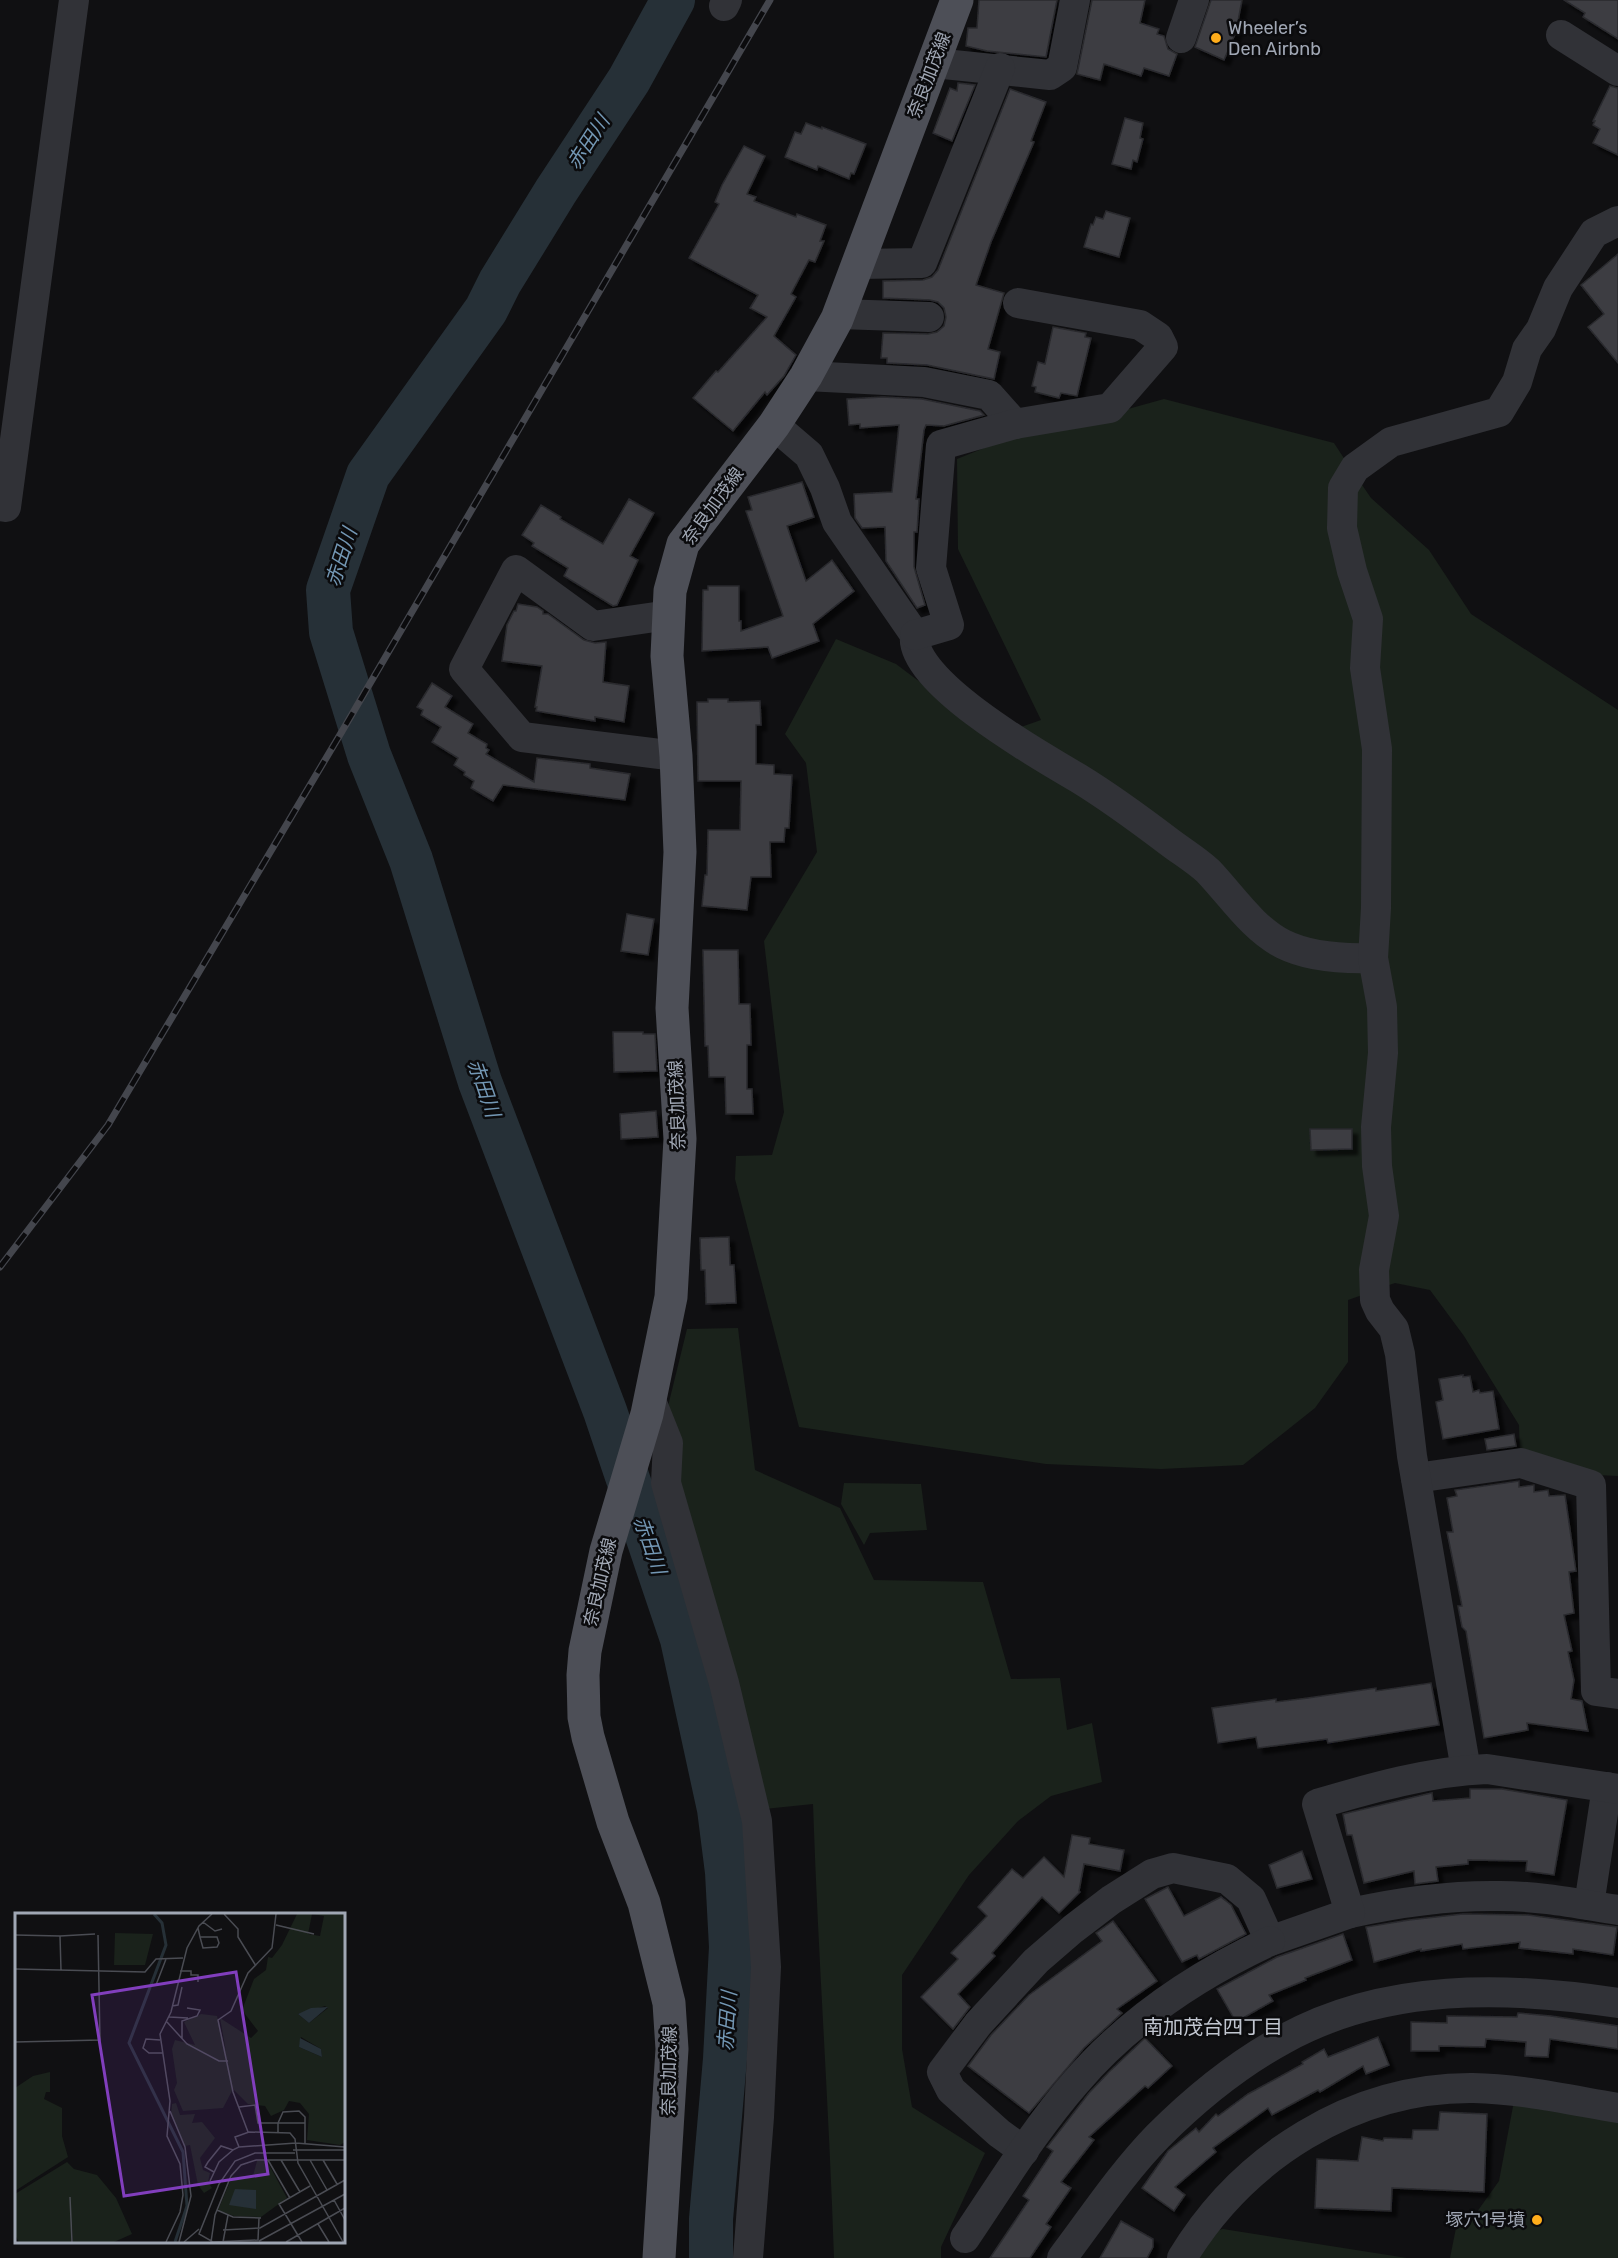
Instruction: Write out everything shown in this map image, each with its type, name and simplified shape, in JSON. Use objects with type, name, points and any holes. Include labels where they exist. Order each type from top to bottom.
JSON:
[{"type":"main road","name":"奈良加茂線","points":[[659,2258],[672,2049],[669,2003],[644,1904],[600,1781],[588,1737],[583,1696],[585,1651],[606,1551],[648,1406],[671,1297],[680,1139],[672,1008],[680,852],[676,756],[668,656],[670,591],[683,544],[774,425],[806,376],[839,314],[957,0]]},
{"type":"street","points":[[0,506],[6,507],[74,0]]},
{"type":"street","points":[[934,63],[1000,68],[1050,75],[1062,67],[1075,0]]},
{"type":"street","points":[[1181,38],[1194,0]]},
{"type":"street","points":[[1562,35],[1618,71]]},
{"type":"street","points":[[858,264],[922,263],[1000,68]]},
{"type":"street","points":[[1466,1770],[1416,1478],[1400,1354],[1394,1329],[1380,1311],[1375,1300],[1374,1270],[1384,1216],[1377,1166],[1376,1127],[1383,1053],[1382,1007],[1372,958],[1376,908],[1377,749],[1365,668],[1368,619],[1352,571],[1342,528],[1343,488],[1355,468],[1391,442],[1499,412],[1517,382],[1527,349],[1541,329],[1558,288],[1594,233],[1618,220]]},
{"type":"street","points":[[915,635],[950,626],[931,568],[940,445],[1015,424],[1110,408],[1163,347],[1158,337],[1140,325],[1018,303]]},
{"type":"street","points":[[839,314],[929,317]]},
{"type":"street","points":[[806,376],[924,382],[989,395],[1015,424]]},
{"type":"street","points":[[774,425],[809,455],[825,488],[837,522],[915,635],[914,643],[918,655],[956,697],[1006,735],[1084,782],[1137,818],[1206,870],[1259,925],[1281,943],[1303,952],[1372,958]]},
{"type":"street","points":[[669,615],[593,626],[516,570],[464,669],[522,737],[676,756]]},
{"type":"street","points":[[648,1406],[668,1443],[666,1483],[724,1683],[758,1821],[766,1967],[759,2117],[748,2258]]},
{"type":"street","points":[[1416,1478],[1521,1463],[1591,1485],[1596,1691],[1618,1694]]},
{"type":"street","points":[[1350,1913],[1317,1804],[1368,1789],[1466,1770],[1487,1769],[1613,1788],[1589,1905]]},
{"type":"street","points":[[1024,2151],[999,2133],[951,2090],[942,2073],[978,2024],[1006,1992],[1073,1929],[1111,1900],[1152,1874],[1173,1868],[1227,1879],[1251,1899],[1270,1941]]},
{"type":"street","points":[[965,2238],[1049,2115],[1107,2049],[1140,2020],[1205,1974],[1270,1941],[1350,1913],[1385,1905],[1457,1897],[1512,1897],[1618,1910]]},
{"type":"street","points":[[1062,2258],[1108,2196],[1157,2138],[1218,2083],[1250,2059],[1285,2038],[1359,2009],[1438,1994],[1479,1992],[1541,1994],[1618,2002]]},
{"type":"street","points":[[1085,2258],[1145,2177],[1192,2127],[1246,2084],[1281,2063],[1317,2046],[1393,2021],[1433,2014],[1514,2011],[1599,2014],[1618,2017]]},
{"type":"street","points":[[1182,2258],[1208,2220],[1254,2171],[1310,2131],[1372,2104],[1437,2090],[1471,2088],[1504,2089],[1618,2108]]},
{"type":"shaded area","points":[[1164,399],[1334,443],[1349,466],[1360,620],[1377,1008],[1368,1293],[1348,1300],[1348,1362],[1315,1408],[1243,1465],[1161,1469],[1046,1464],[799,1427],[735,1179],[736,1156],[772,1155],[784,1112],[764,941],[817,852],[806,763],[785,734],[836,639],[896,664],[993,737],[1041,720],[958,549],[957,459],[1031,429],[1128,409]]},
{"type":"shaded area","points":[[1356,476],[1371,498],[1429,550],[1471,614],[1618,710],[1618,1476],[1597,1475],[1520,1458],[1519,1425],[1464,1336],[1430,1290],[1395,1283],[1380,1288]]},
{"type":"shaded area","points":[[738,1328],[755,1470],[840,1508],[874,1580],[983,1582],[1011,1679],[1060,1678],[1067,1730],[1092,1723],[1102,1782],[1051,1796],[1018,1821],[969,1875],[902,1975],[902,2049],[912,2107],[985,2153],[941,2247],[941,2258],[834,2258],[813,1804],[754,1810],[656,1455],[687,1329]]},
{"type":"shaded area","points":[[844,1483],[921,1484],[927,1530],[870,1533],[864,1545],[841,1504]]},
{"type":"shaded area","points":[[1514,2101],[1618,2121],[1618,2258],[1450,2258],[1457,2223],[1469,2223],[1499,2181]]},
{"type":"shaded area","points":[[1223,2229],[1407,2258],[1195,2258],[1211,2232]]},
{"type":"building","points":[[979,0],[1057,0],[1046,57],[987,51],[966,46],[968,28],[977,28]]},
{"type":"building","points":[[1092,0],[1145,0],[1140,23],[1159,29],[1157,34],[1164,36],[1168,49],[1177,54],[1169,76],[1144,68],[1141,76],[1104,64],[1100,80],[1077,74]]},
{"type":"building","points":[[1211,0],[1242,0],[1236,32],[1224,60],[1195,47]]},
{"type":"building","points":[[1564,0],[1618,0],[1618,39],[1583,17],[1585,13]]},
{"type":"building","points":[[958,83],[975,85],[952,141],[933,133],[950,88],[957,91]]},
{"type":"building","points":[[1610,86],[1618,88],[1618,155],[1593,143],[1600,129],[1593,125],[1595,121],[1593,121]]},
{"type":"building","points":[[1010,89],[1046,102],[1031,141],[1034,142],[991,242],[976,285],[1004,293],[988,349],[1000,352],[994,379],[927,365],[887,363],[887,358],[881,358],[883,333],[928,334],[937,332],[944,326],[946,317],[944,308],[938,302],[883,298],[883,281],[923,280],[932,277],[938,270]]},
{"type":"building","points":[[1125,118],[1143,123],[1140,138],[1143,139],[1137,162],[1133,160],[1131,169],[1112,164]]},
{"type":"building","points":[[806,123],[866,144],[854,174],[851,173],[849,179],[818,166],[817,170],[785,157],[795,132],[801,134]]},
{"type":"building","points":[[744,146],[765,156],[747,194],[756,197],[754,201],[796,217],[797,214],[826,225],[820,241],[824,241],[815,262],[809,260],[791,294],[796,297],[774,336],[796,355],[784,376],[767,395],[765,392],[733,431],[693,398],[767,317],[750,308],[758,295],[689,258],[719,204],[715,202],[722,185]]},
{"type":"building","points":[[1106,211],[1130,218],[1119,257],[1084,247],[1091,224],[1093,225],[1096,217],[1103,219]]},
{"type":"building","points":[[1618,254],[1618,363],[1588,327],[1604,314],[1581,285]]},
{"type":"building","points":[[1053,327],[1086,333],[1085,337],[1091,338],[1077,396],[1061,393],[1059,398],[1035,392],[1036,387],[1032,386],[1038,362],[1045,364]]},
{"type":"building","points":[[883,397],[922,399],[980,411],[984,415],[944,426],[926,425],[924,430],[916,499],[919,499],[917,532],[914,532],[914,567],[925,605],[917,608],[886,561],[885,527],[862,528],[855,518],[854,494],[892,492],[899,425],[860,428],[860,424],[849,425],[847,399]]},
{"type":"building","points":[[802,482],[814,517],[787,526],[806,581],[832,560],[854,591],[813,624],[819,641],[772,658],[768,647],[702,651],[703,590],[708,590],[708,586],[739,586],[741,631],[783,616],[746,511],[752,510],[748,497]]},
{"type":"building","points":[[629,499],[654,513],[630,556],[638,560],[617,605],[613,606],[564,576],[568,568],[532,546],[534,543],[522,535],[541,505],[603,544]]},
{"type":"building","points":[[518,604],[537,607],[543,611],[543,614],[548,614],[584,640],[595,643],[606,642],[603,682],[629,686],[624,722],[595,717],[595,721],[536,711],[542,666],[502,661],[507,625]]},
{"type":"building","points":[[432,683],[452,696],[445,707],[473,724],[468,733],[487,744],[486,748],[489,750],[486,754],[534,782],[537,758],[590,764],[590,768],[630,774],[625,800],[503,785],[493,801],[471,788],[474,781],[454,765],[458,758],[432,742],[441,727],[421,715],[423,710],[417,707]]},
{"type":"building","points":[[708,699],[728,699],[728,702],[760,701],[761,725],[756,725],[756,764],[774,765],[774,774],[792,775],[789,828],[785,828],[784,842],[770,842],[771,877],[751,877],[747,910],[702,906],[705,875],[707,875],[708,830],[740,830],[741,781],[698,781],[697,702],[708,702]]},
{"type":"building","points":[[627,914],[654,919],[648,955],[621,951]]},
{"type":"building","points":[[703,950],[738,950],[739,1004],[750,1004],[751,1045],[747,1045],[747,1089],[752,1089],[753,1114],[726,1114],[725,1077],[709,1077],[708,1046],[705,1046]]},
{"type":"building","points":[[613,1032],[655,1034],[657,1071],[614,1072]]},
{"type":"building","points":[[656,1111],[658,1137],[621,1139],[620,1114]]},
{"type":"building","points":[[1310,1129],[1352,1129],[1352,1149],[1311,1150]]},
{"type":"building","points":[[729,1237],[730,1265],[734,1265],[736,1303],[706,1304],[705,1270],[701,1270],[700,1238]]},
{"type":"building","points":[[1463,1375],[1463,1377],[1470,1376],[1473,1392],[1493,1391],[1499,1429],[1443,1439],[1436,1402],[1443,1400],[1439,1379]]},
{"type":"building","points":[[1514,1434],[1516,1446],[1487,1450],[1485,1439]]},
{"type":"building","points":[[1519,1481],[1519,1487],[1534,1485],[1534,1492],[1548,1490],[1549,1496],[1565,1495],[1576,1571],[1569,1572],[1574,1613],[1564,1615],[1572,1651],[1568,1652],[1574,1680],[1571,1699],[1582,1701],[1588,1731],[1527,1723],[1528,1730],[1484,1738],[1466,1631],[1462,1627],[1458,1606],[1462,1606],[1447,1532],[1453,1532],[1447,1498],[1457,1496],[1455,1490]]},
{"type":"building","points":[[1431,1683],[1439,1725],[1328,1743],[1327,1739],[1258,1748],[1256,1737],[1218,1743],[1212,1708]]},
{"type":"building","points":[[1470,1789],[1502,1789],[1567,1800],[1554,1875],[1526,1871],[1527,1861],[1468,1860],[1468,1864],[1436,1867],[1438,1881],[1415,1884],[1414,1871],[1364,1883],[1352,1835],[1347,1835],[1343,1814],[1432,1793],[1433,1801],[1470,1798]]},
{"type":"building","points":[[1072,1835],[1090,1838],[1089,1844],[1124,1850],[1120,1871],[1084,1864],[1080,1892],[1059,1913],[1042,1897],[992,1953],[995,1956],[958,1994],[970,2007],[953,2029],[921,1997],[958,1959],[951,1953],[987,1916],[978,1907],[1012,1869],[1023,1878],[1044,1857],[1064,1877]]},
{"type":"building","points":[[1302,1851],[1312,1879],[1277,1888],[1269,1865]]},
{"type":"building","points":[[1168,1887],[1184,1916],[1221,1897],[1231,1905],[1246,1934],[1199,1959],[1197,1955],[1182,1962],[1145,1899]]},
{"type":"building","points":[[1463,1914],[1528,1915],[1617,1927],[1613,1955],[1573,1949],[1573,1954],[1519,1948],[1520,1942],[1463,1949],[1462,1944],[1421,1951],[1421,1949],[1374,1962],[1366,1927]]},
{"type":"building","points":[[1113,1921],[1157,1981],[1117,2009],[1122,2013],[1084,2048],[1029,2113],[968,2066],[991,2035],[1029,1995],[1102,1941],[1096,1933]]},
{"type":"building","points":[[1343,1934],[1352,1960],[1269,1995],[1273,2001],[1236,2022],[1217,1989],[1277,1957]]},
{"type":"building","points":[[1518,2013],[1618,2026],[1618,2049],[1550,2039],[1548,2057],[1525,2056],[1526,2042],[1486,2039],[1485,2047],[1439,2046],[1439,2051],[1411,2051],[1411,2022],[1447,2023],[1447,2016],[1517,2017]]},
{"type":"building","points":[[1378,2037],[1389,2065],[1366,2074],[1363,2066],[1320,2092],[1318,2090],[1272,2115],[1268,2108],[1213,2148],[1216,2152],[1175,2187],[1185,2195],[1174,2211],[1142,2188],[1168,2151],[1196,2128],[1199,2132],[1216,2114],[1218,2116],[1248,2094],[1303,2064],[1302,2062],[1324,2049],[1328,2057]]},
{"type":"building","points":[[1145,2038],[1172,2066],[1148,2088],[1145,2086],[1089,2137],[1094,2140],[1061,2182],[1071,2188],[1046,2224],[1051,2227],[1030,2258],[990,2258],[1029,2200],[1023,2196],[1053,2151],[1047,2147],[1089,2093]]},
{"type":"building","points":[[1440,2112],[1487,2114],[1484,2192],[1392,2188],[1391,2211],[1315,2208],[1317,2159],[1358,2161],[1362,2137],[1383,2141],[1384,2138],[1412,2139],[1413,2130],[1438,2130]]},
{"type":"building","points":[[1121,2221],[1153,2239],[1153,2247],[1147,2258],[1100,2258]]},
{"type":"waterway","name":"赤田川","points":[[673,0],[629,80],[556,191],[500,282],[486,310],[368,475],[328,590],[331,632],[369,755],[411,860],[480,1082],[605,1411],[682,1639],[719,1809],[727,1872],[731,1947],[725,2059],[711,2219],[711,2258]]},
{"type":"railway","points":[[0,1267],[108,1125],[341,733],[770,0]]},
{"type":"place","name":"Wheeler’s Den Airbnb","points":[[1216,38]]},
{"type":"place","name":"塚穴1号墳","points":[[1537,2220]]},
{"type":"district","name":"南加茂台四丁目","points":[[1213,2027]]}]
